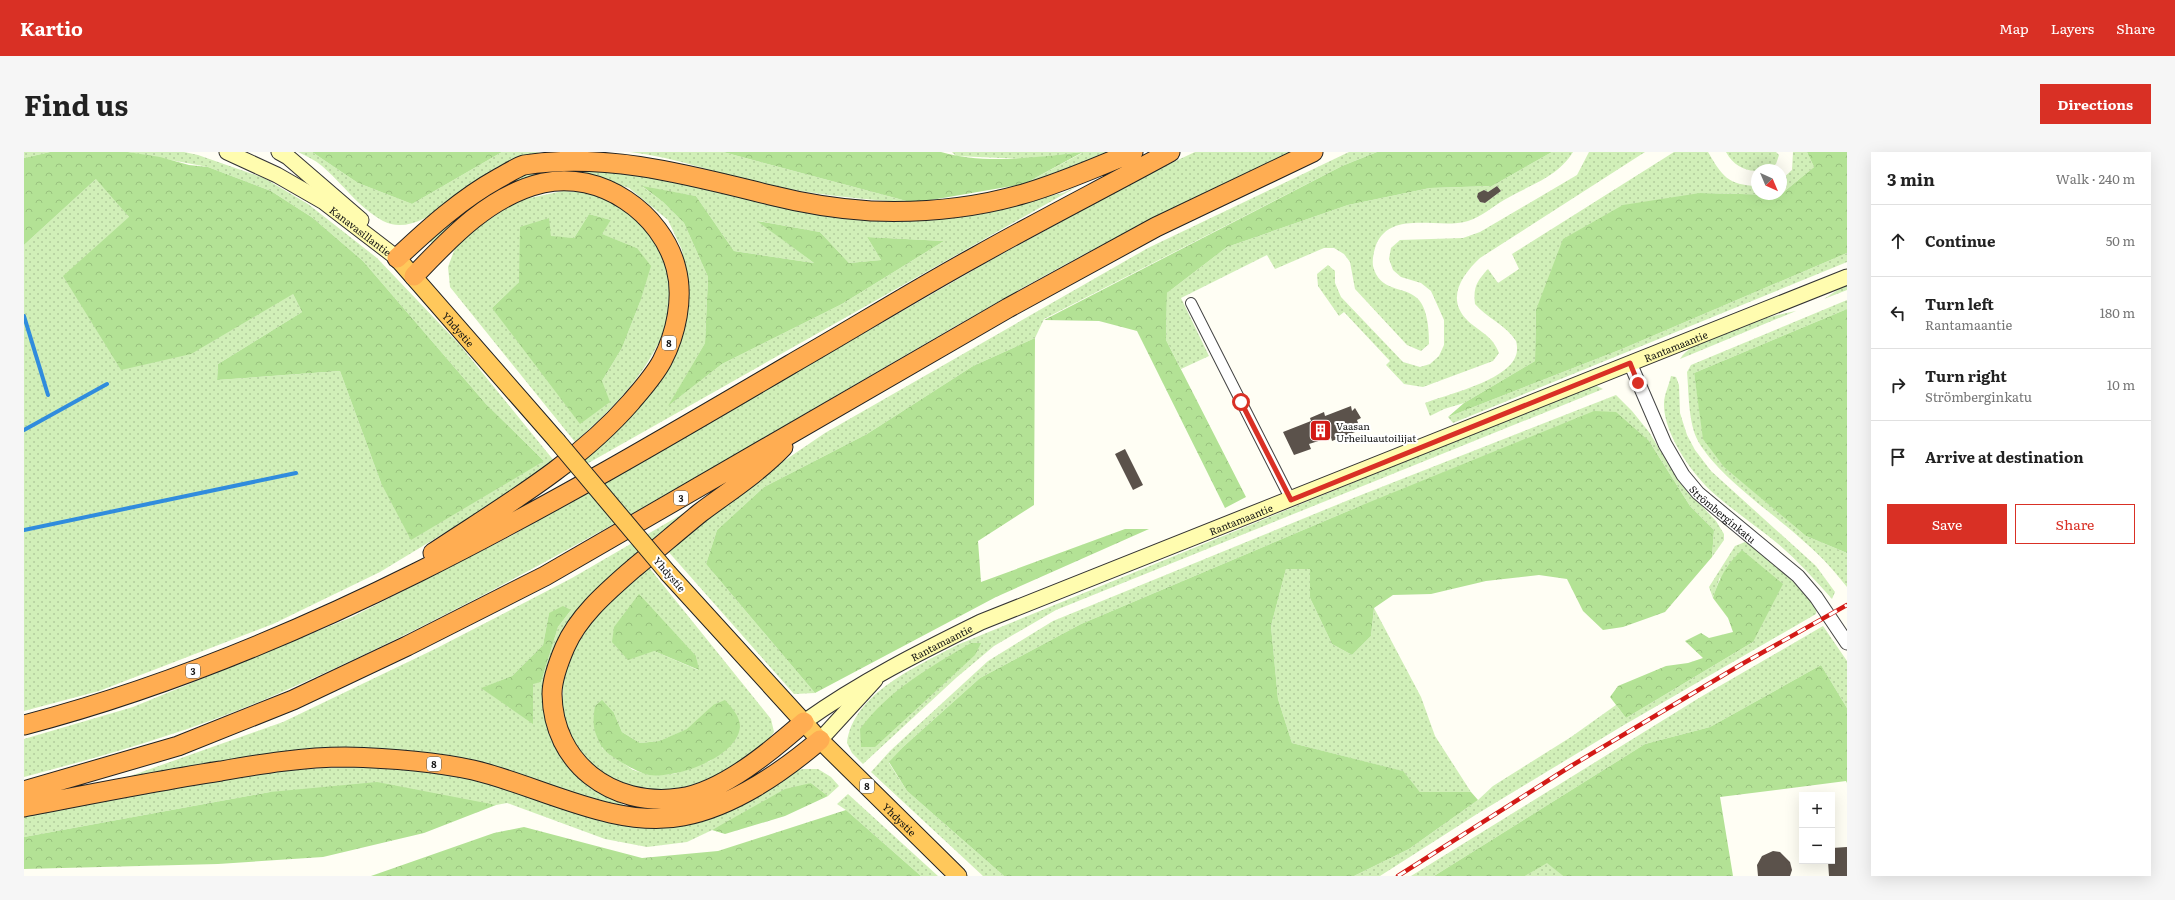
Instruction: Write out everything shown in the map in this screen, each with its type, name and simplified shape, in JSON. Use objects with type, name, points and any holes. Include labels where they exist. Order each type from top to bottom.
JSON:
[{"type":"highway","points":[[397,258],[456,206],[485,186],[522,166],[560,156],[588,154],[629,158],[677,169],[771,195],[870,210],[920,210],[974,205],[1023,194],[1133,152]]},
{"type":"highway","name":"3","points":[[24,725],[141,690],[247,650],[357,603],[518,521],[655,444],[976,256],[1170,152]]},
{"type":"highway","name":"3","points":[[24,791],[178,746],[293,700],[407,646],[544,576],[1008,308],[1149,231],[1313,152]]},
{"type":"highway","name":"8","points":[[357,603],[551,476],[591,441],[621,413],[647,383],[662,361],[677,317],[679,291],[676,268],[667,246],[654,225],[638,208],[618,195],[594,184],[569,180],[544,182],[520,190],[497,202],[472,220],[439,249],[414,276]]},
{"type":"highway","name":"Yhdystie","points":[[397,258],[557,441],[668,573],[820,740],[958,876]]},
{"type":"highway","points":[[798,430],[766,464],[699,514],[604,595],[579,624],[565,647],[552,692],[554,712],[558,729],[567,748],[578,764],[594,779],[613,791],[634,798],[658,800],[681,798],[708,790],[749,766],[804,722]]},
{"type":"highway","name":"8","points":[[24,807],[167,779],[262,764],[343,757],[395,759],[475,771],[623,816],[650,819],[663,818],[683,816],[717,806],[745,792],[792,763],[820,740]]},
{"type":"main road","name":"Kanavasillantie","points":[[227,152],[276,175],[324,202],[397,258]]},
{"type":"main road","name":"Kanavasillantie","points":[[279,152],[288,157],[351,210],[397,258]]},
{"type":"main road","name":"Rantamaantie","points":[[804,722],[840,696],[884,671],[982,622],[1847,277]]},
{"type":"main road","name":"Rantamaantie","points":[[820,740],[884,671]]},
{"type":"street","points":[[1191,303],[1291,500]]},
{"type":"street","name":"Strömberginkatu","points":[[1630,363],[1665,444],[1698,493],[1798,576],[1816,596],[1847,643]]},
{"type":"green space","points":[[24,152],[50,152],[24,158]]},
{"type":"green space","points":[[50,152],[128,152],[160,157],[189,165],[208,167],[271,191],[313,218],[363,261],[486,404],[544,461],[411,540],[381,483],[340,371],[217,380],[218,364],[302,312],[293,294],[191,354],[121,370],[63,276],[129,217],[96,179],[24,245],[24,158]]},
{"type":"green space","points":[[128,152],[184,152],[198,155],[264,178],[308,204],[377,258],[459,344],[555,462],[469,518],[380,572],[273,624],[99,691],[24,711],[24,245],[97,178],[129,217],[293,294],[302,312],[218,364],[217,380],[340,371],[381,483],[544,461],[486,404],[363,261],[313,218],[271,191],[208,167]]},
{"type":"green space","points":[[298,152],[312,152],[358,183],[412,204],[502,152],[540,152],[499,166],[482,177],[441,209],[426,218],[411,224],[397,225],[383,221],[374,215],[358,202],[322,166]]},
{"type":"green space","points":[[312,152],[502,152],[412,204],[358,183]]},
{"type":"green space","points":[[630,152],[723,152],[914,203],[838,196],[782,188],[664,158]]},
{"type":"green space","points":[[723,152],[941,152],[975,158],[1012,159],[1083,152],[1024,184],[914,203]]},
{"type":"green space","points":[[952,152],[1082,152],[1025,159],[956,156]]},
{"type":"green space","points":[[1110,152],[1024,184],[1082,153]]},
{"type":"green space","points":[[1195,152],[1290,152],[1072,260],[946,331],[660,498],[564,552],[467,603],[368,652],[268,698],[208,722],[117,751],[24,777],[24,739],[133,707],[352,617],[511,536],[993,259],[1152,172]]},
{"type":"green space","points":[[1349,152],[1377,152],[1342,166],[1044,319],[1035,338],[973,366],[867,434],[764,487],[717,530],[706,564],[815,693],[794,694],[666,549],[732,496],[825,433],[1148,248]]},
{"type":"green space","points":[[1377,152],[1552,152],[1492,186],[1430,188],[1348,205],[1227,247],[1167,293],[1166,340],[1246,497],[1225,508],[1137,331],[1099,321],[1044,320],[1342,166]]},
{"type":"green space","points":[[1552,152],[1573,152],[1551,175],[1504,200],[1473,219],[1456,223],[1404,224],[1393,227],[1383,234],[1375,247],[1373,266],[1376,274],[1386,284],[1412,294],[1421,302],[1426,314],[1429,344],[1421,351],[1407,345],[1355,289],[1350,262],[1344,254],[1334,248],[1324,248],[1275,269],[1267,255],[1181,298],[1209,356],[1181,369],[1166,340],[1167,293],[1227,247],[1348,205],[1430,188],[1492,186]],"holes":[[[1497,186],[1501,191],[1485,203],[1480,202],[1477,197],[1484,190],[1488,192]]]},
{"type":"green space","points":[[1589,152],[1645,152],[1480,258],[1462,280],[1457,296],[1461,313],[1468,321],[1493,342],[1499,353],[1493,361],[1423,387],[1404,384],[1386,365],[1390,361],[1344,312],[1339,316],[1318,286],[1317,274],[1328,265],[1335,271],[1335,283],[1341,297],[1403,362],[1420,367],[1430,364],[1439,356],[1444,345],[1444,320],[1431,291],[1421,283],[1401,277],[1393,270],[1389,259],[1391,248],[1400,240],[1463,238],[1480,232],[1577,175]]},
{"type":"green space","points":[[1674,152],[1708,152],[1717,167],[1727,178],[1739,184],[1751,185],[1751,194],[1700,193],[1536,310],[1535,361],[1464,403],[1444,409],[1430,416],[1425,403],[1464,390],[1494,377],[1514,360],[1517,344],[1512,335],[1475,304],[1475,289],[1481,277],[1488,269],[1498,283],[1519,269],[1512,254]]},
{"type":"green space","points":[[1726,152],[1776,152],[1779,155],[1776,164],[1751,164],[1751,170],[1742,168],[1731,159]]},
{"type":"green space","points":[[1793,152],[1807,152],[1814,167],[1787,189],[1787,175],[1792,170]]},
{"type":"green space","points":[[1807,152],[1847,152],[1847,253],[1622,349],[1448,417],[1464,403],[1535,361],[1536,310],[1563,239],[1623,205],[1700,193],[1751,194],[1751,200],[1787,200],[1787,189],[1814,167]]},
{"type":"green space","points":[[600,162],[746,197],[972,213],[1063,193],[1080,185],[553,483],[611,435],[646,399],[675,351],[689,302],[682,250],[668,220],[629,188],[581,173],[526,178],[484,201],[434,244],[427,240],[472,203],[535,169]],"holes":[[[643,187],[696,196],[734,251],[814,263],[758,221],[820,232],[849,263],[881,260],[867,237],[944,241],[842,304],[722,364],[669,405],[705,343],[708,277],[684,223],[663,202]]]},
{"type":"green space","points":[[642,186],[696,196],[734,251],[814,263],[757,221],[820,232],[849,263],[881,260],[867,237],[944,241],[842,304],[722,364],[668,406],[705,343],[708,277],[684,223],[663,202]]},
{"type":"green space","points":[[563,191],[590,193],[605,197],[623,207],[638,219],[650,234],[660,251],[666,269],[669,288],[669,308],[664,335],[640,374],[620,398],[575,442],[450,287],[448,267],[455,248],[470,233],[516,201]],"holes":[[[589,214],[611,220],[601,234],[637,248],[640,302],[622,348],[602,381],[492,308],[519,282],[548,218],[551,237],[574,238]]]},
{"type":"green space","points":[[589,214],[611,220],[602,234],[637,248],[651,266],[640,302],[622,348],[602,381],[610,402],[580,424],[492,308],[519,282],[520,227],[549,218],[551,236],[574,238]]},
{"type":"green space","points":[[1847,253],[1847,262],[1453,423],[1448,417],[1622,349]]},
{"type":"green space","points":[[1847,284],[1847,290],[1824,299],[1845,285]]},
{"type":"green space","points":[[1847,300],[1847,309],[1694,373],[1704,439],[1725,467],[1806,536],[1847,553],[1847,587],[1829,565],[1795,533],[1749,496],[1707,455],[1698,441],[1692,425],[1687,372],[1691,365]]},
{"type":"green space","points":[[1847,309],[1847,553],[1806,536],[1724,467],[1703,439],[1694,373]]},
{"type":"green space","points":[[1796,311],[1680,359],[1700,342],[1715,335],[1751,322]]},
{"type":"green space","points":[[1035,338],[1034,505],[978,541],[981,582],[1125,529],[1149,529],[996,597],[815,693],[706,564],[717,530],[764,487],[867,434],[973,366]]},
{"type":"green space","points":[[1671,376],[1676,377],[1679,385],[1680,413],[1687,435],[1695,450],[1711,471],[1816,566],[1835,592],[1832,599],[1806,570],[1769,536],[1726,504],[1710,490],[1686,462],[1673,438],[1665,414],[1664,400]]},
{"type":"green space","points":[[1597,386],[1603,389],[1056,610],[994,646],[956,678],[863,764],[852,753],[847,743],[852,725],[861,710],[874,696],[907,672],[957,645],[1582,389]]},
{"type":"green space","points":[[1616,395],[1632,411],[1649,432],[1681,484],[1716,521],[1724,534],[1724,540],[1712,557],[1714,530],[1690,506],[1649,441],[1360,506],[1081,624],[980,678],[903,747],[889,763],[907,791],[1004,876],[983,876],[871,772],[890,751],[988,661],[1053,621],[1356,497]]},
{"type":"green space","points":[[1594,411],[1616,412],[1649,441],[1690,506],[1714,530],[1712,557],[1665,612],[1623,627],[1603,630],[1583,611],[1567,579],[1539,575],[1486,581],[1431,594],[1393,595],[1374,608],[1371,636],[1352,655],[1332,644],[1310,598],[1310,569],[1286,569],[1271,626],[1278,699],[1292,743],[1403,771],[1420,792],[1471,792],[1478,800],[1409,849],[1354,876],[1004,876],[907,791],[889,762],[903,747],[980,678],[1081,624],[1360,506]]},
{"type":"green space","points":[[696,506],[558,643],[547,717],[603,793],[634,811],[394,750],[122,779],[283,722],[435,649],[572,578]],"holes":[[[571,610],[558,627],[541,682],[482,688],[512,676],[543,645],[549,613]]]},
{"type":"green space","points":[[1745,542],[1765,555],[1784,572],[1817,608],[1816,614],[1624,725],[1477,814],[1380,876],[1354,876],[1409,849],[1478,800],[1493,786],[1571,737],[1616,705],[1626,718],[1753,642],[1720,577],[1713,598],[1709,587],[1735,546]]},
{"type":"green space","points":[[1742,550],[1783,584],[1753,642],[1626,718],[1610,697],[1618,686],[1666,666],[1688,663],[1703,658],[1685,641],[1701,633],[1709,638],[1733,632],[1728,618],[1713,598],[1724,572]]},
{"type":"green space","points":[[647,565],[771,719],[774,732],[758,753],[713,777],[665,795],[629,788],[599,775],[571,745],[562,710],[564,665],[594,618]],"holes":[[[654,651],[696,656],[698,670]],[[713,705],[733,743],[710,761],[674,774],[649,775],[633,770],[602,748],[614,713],[622,732],[640,743],[659,741],[688,729]]]},
{"type":"green space","points":[[1286,569],[1311,569],[1310,598],[1332,644],[1352,655],[1371,636],[1374,608],[1421,697],[1435,736],[1471,792],[1420,792],[1402,771],[1292,743],[1278,699],[1271,626]]},
{"type":"green space","points":[[639,594],[696,656],[699,670],[654,651],[628,660],[612,642],[614,627]]},
{"type":"green space","points":[[563,606],[571,610],[558,627],[541,682],[533,684],[533,724],[481,688],[512,676],[543,645],[549,613]]},
{"type":"green space","points":[[1823,626],[1847,661],[1847,708],[1821,665],[1710,727],[1645,744],[1434,876],[1411,876],[1699,698]]},
{"type":"green space","points":[[971,643],[981,643],[975,655],[875,747],[861,747],[860,729],[884,702],[911,680]]},
{"type":"green space","points":[[1821,665],[1847,708],[1847,783],[1846,781],[1720,797],[1733,876],[1563,876],[1547,863],[1525,876],[1434,876],[1645,744],[1710,727]]},
{"type":"green space","points":[[602,700],[614,713],[622,732],[640,743],[659,741],[687,729],[713,705],[725,700],[737,716],[740,727],[736,738],[728,748],[717,757],[688,770],[674,774],[649,775],[624,764],[610,755],[602,747],[595,732],[594,714],[595,706]]},
{"type":"green space","points":[[374,766],[443,770],[616,824],[649,827],[696,822],[728,811],[787,773],[803,769],[818,769],[831,777],[839,786],[828,796],[811,783],[687,842],[647,847],[605,839],[507,803],[496,805],[270,792],[24,837],[24,816],[274,770]]},
{"type":"green space","points":[[377,782],[496,805],[424,833],[323,857],[218,864],[24,869],[24,837],[270,792]]},
{"type":"green space","points":[[811,783],[828,796],[785,816],[725,834],[712,830],[785,789]]},
{"type":"green space","points":[[848,794],[938,876],[921,876],[846,810],[837,804]]},
{"type":"green space","points":[[846,810],[921,876],[371,876],[494,833],[524,827],[642,858],[718,851]]},
{"type":"green space","points":[[1547,862],[1563,876],[1525,876]]},
{"type":"building","points":[[1497,186],[1501,191],[1485,203],[1480,202],[1477,197],[1478,193],[1484,190],[1488,192]]},
{"type":"building","name":"Vaasan Urheiluautoilijat","points":[[1351,406],[1352,411],[1355,408],[1361,418],[1357,420],[1359,426],[1352,429],[1355,432],[1332,441],[1331,437],[1309,444],[1311,449],[1294,455],[1283,432],[1311,421],[1310,418],[1324,412],[1325,416]]},
{"type":"building","points":[[1125,449],[1143,485],[1133,490],[1115,454]]},
{"type":"building","points":[[1847,847],[1847,876],[1829,876],[1828,864],[1835,864],[1835,848]]},
{"type":"building","points":[[1773,851],[1780,852],[1790,862],[1792,870],[1790,876],[1758,876],[1757,865],[1762,856]]},
{"type":"waterway","points":[[24,316],[48,395]]},
{"type":"waterway","points":[[24,430],[107,384]]},
{"type":"waterway","points":[[24,530],[296,473]]},
{"type":"railway","points":[[1398,876],[1571,766],[1742,664],[1847,605]]},
{"type":"place","name":"Vaasan Urheiluautoilijat","points":[[1320,431]]},
{"type":"route","points":[[1241,402],[1291,500],[1630,363],[1638,383]]}]
